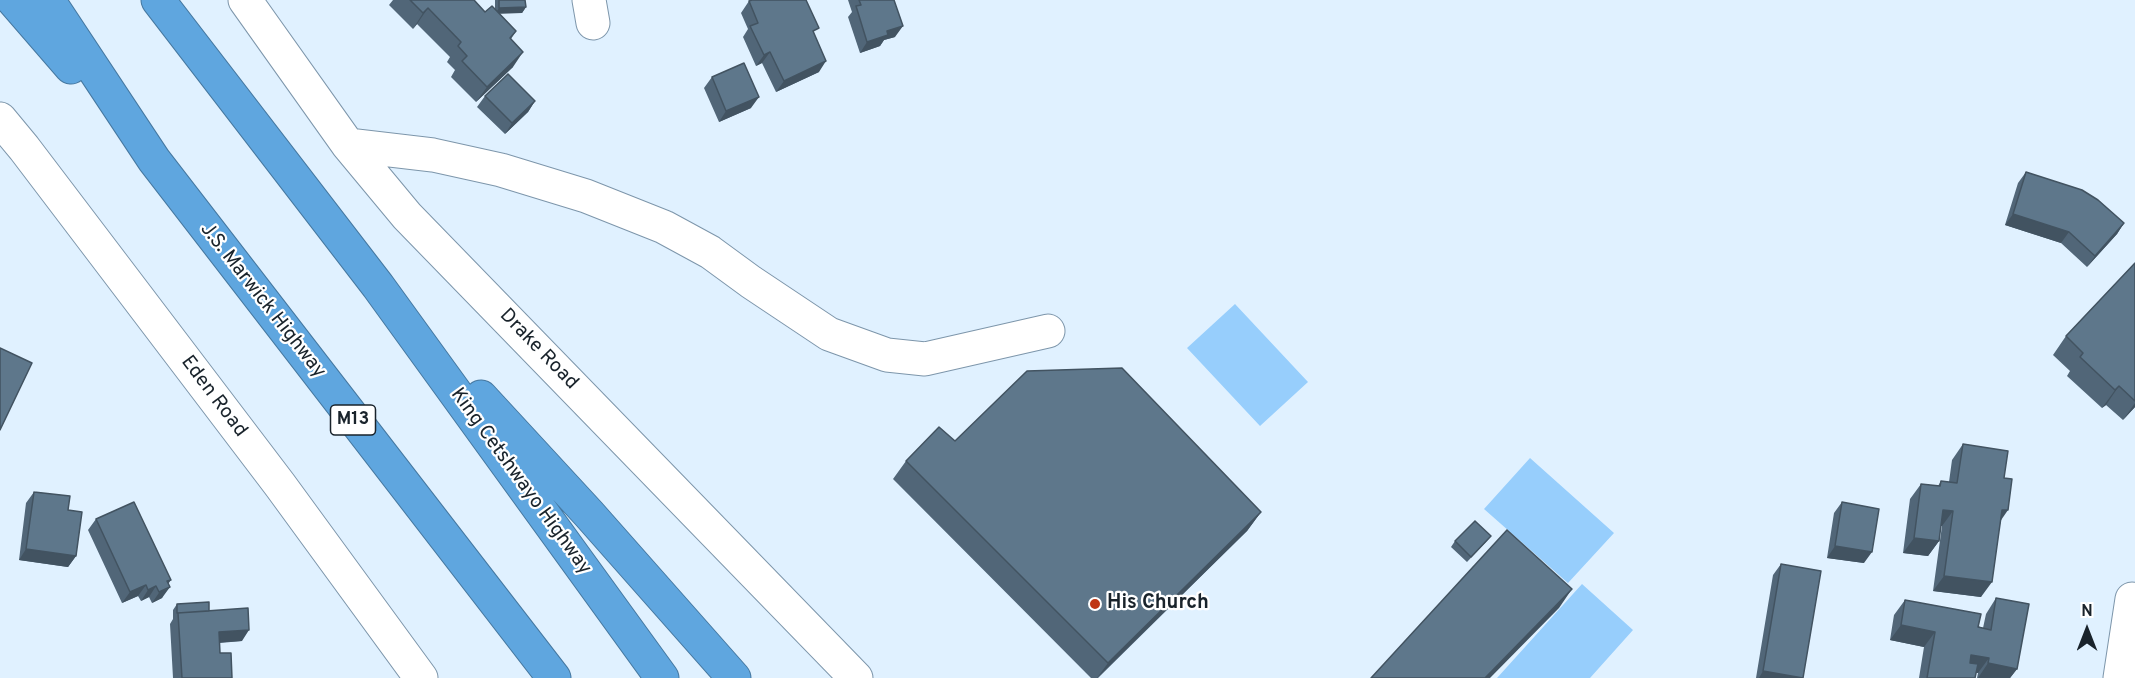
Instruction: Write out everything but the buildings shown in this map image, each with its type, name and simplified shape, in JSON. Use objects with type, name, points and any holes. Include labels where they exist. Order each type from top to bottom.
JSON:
[{"type":"highway","points":[[13,0],[154,160]]},
{"type":"highway","name":"J.S. Marwick Highway","points":[[48,0],[154,160],[554,678]]},
{"type":"highway","points":[[158,0],[378,286],[589,514],[734,678]]},
{"type":"highway","name":"King Cetshwayo Highway","points":[[378,286],[662,678]]},
{"type":"street","name":"Drake Road","points":[[245,0],[348,144],[407,216],[856,678]]},
{"type":"street","name":"Eden Road","points":[[0,119],[280,485],[421,678]]},
{"type":"street","points":[[348,144],[433,155],[501,170],[586,196],[664,227],[710,252],[829,333],[887,355],[925,359],[1048,331]]},
{"type":"street","points":[[2120,678],[2132,599]]},
{"type":"shaded area","points":[[1235,304],[1308,382],[1260,426],[1187,348]]},
{"type":"shaded area","points":[[1530,458],[1614,533],[1568,583],[1484,509]]},
{"type":"shaded area","points":[[1582,584],[1633,630],[1590,678],[1497,678]]},
{"type":"place","name":"His Church","points":[[1095,604]]}]
